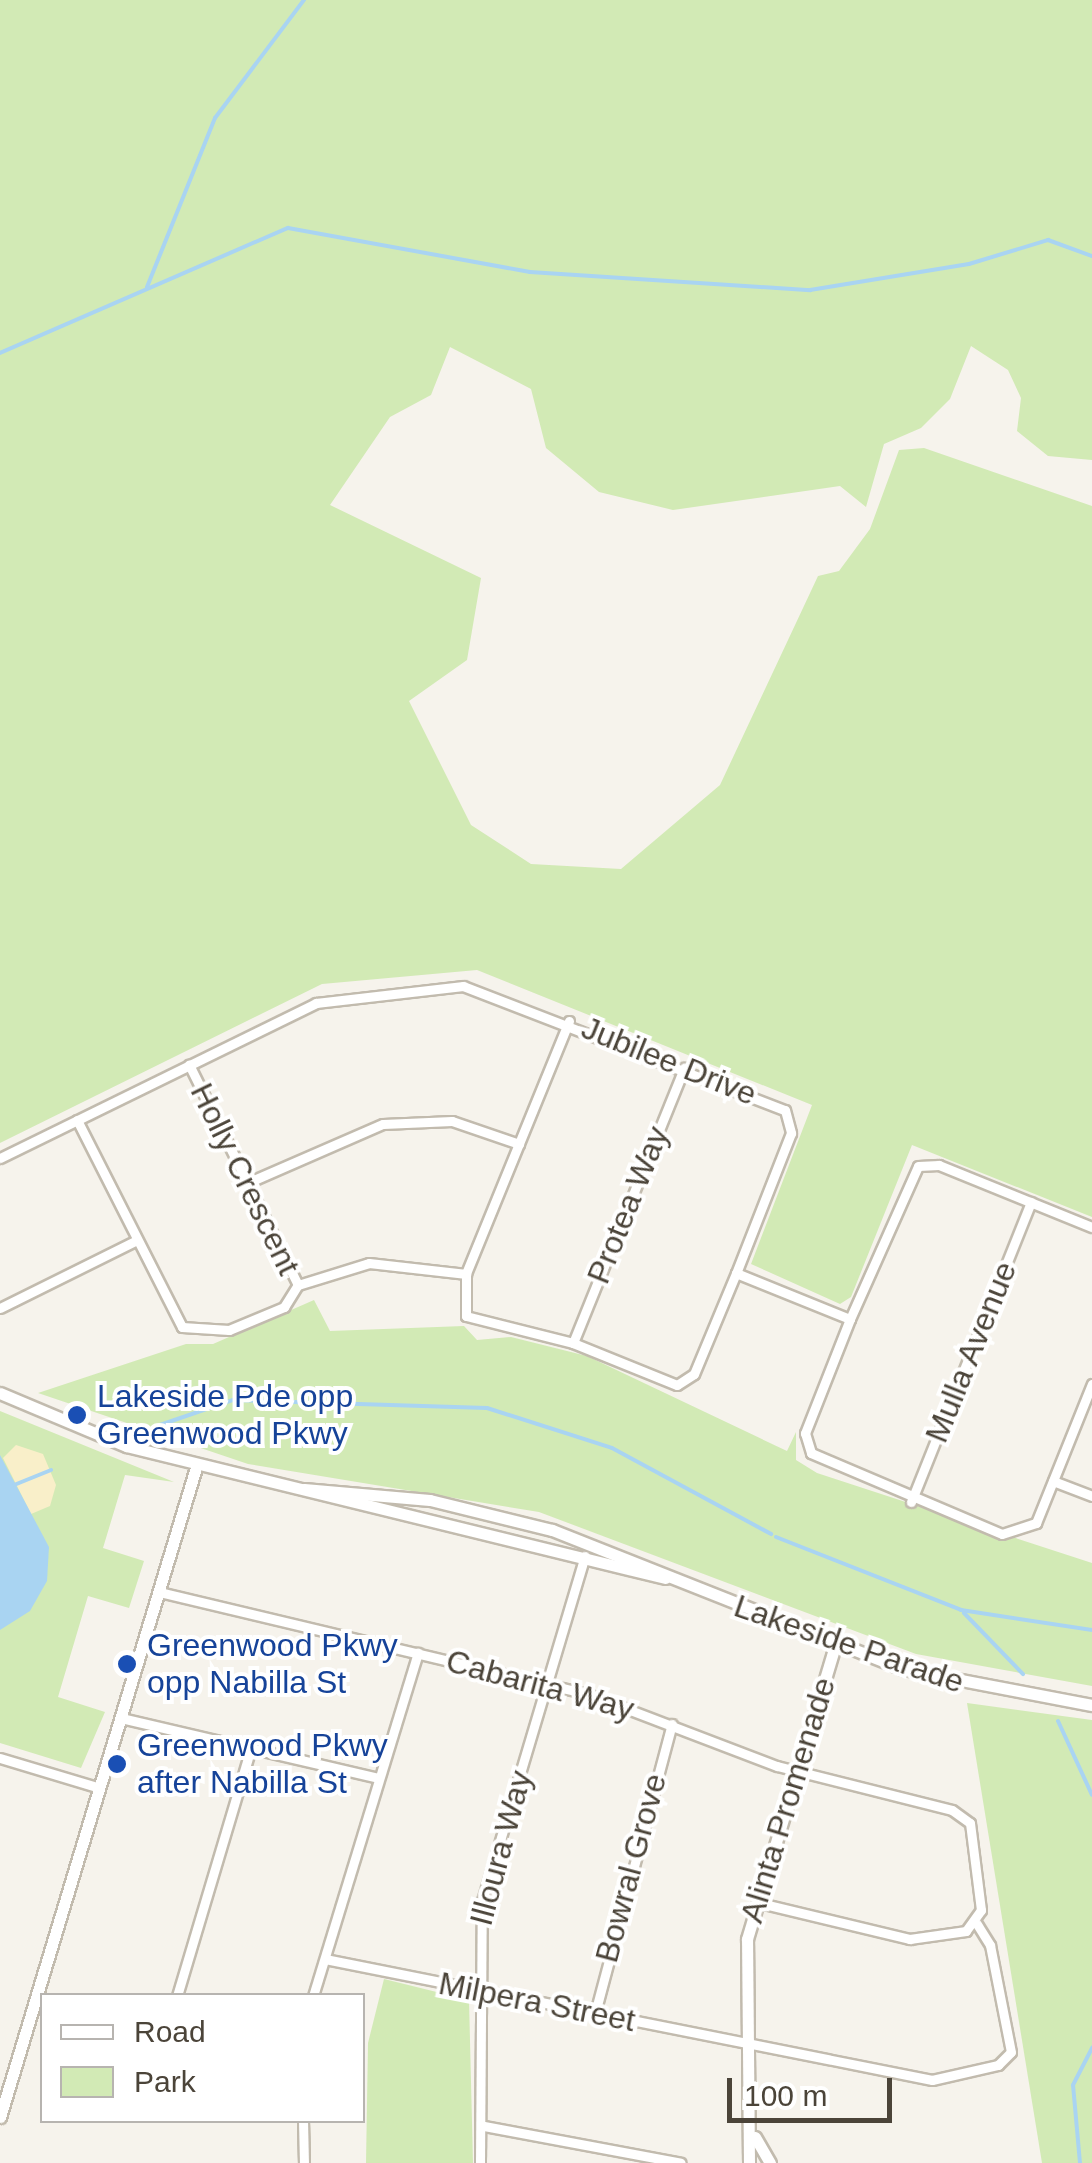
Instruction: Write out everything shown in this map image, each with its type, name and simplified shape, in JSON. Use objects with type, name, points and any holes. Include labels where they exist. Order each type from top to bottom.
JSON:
[{"type":"street","name":"Jubilee Drive","points":[[0,1158],[188,1064],[349,994],[477,987],[781,1107],[792,1121],[736,1273]]},
{"type":"street","points":[[569,1022],[466,1274],[464,1309],[475,1325],[573,1343],[684,1384],[736,1273],[850,1319]]},
{"type":"street","name":"Holly Crescent","points":[[77,1120],[136,1240],[193,1334],[254,1322],[291,1302],[298,1285],[188,1064]]},
{"type":"street","name":"Protea Way","points":[[573,1343],[684,1068]]},
{"type":"street","points":[[247,1183],[383,1124],[452,1121],[519,1144]]},
{"type":"street","points":[[1092,1227],[939,1166],[918,1166],[850,1319],[807,1447],[910,1502],[1017,1536],[1036,1523],[1092,1384]]},
{"type":"street","name":"Mulla Avenue","points":[[910,1502],[1031,1202]]},
{"type":"street","points":[[0,1308],[136,1240]]},
{"type":"street","points":[[298,1285],[370,1262],[466,1274]]},
{"type":"street","name":"Lakeside Parade","points":[[0,1393],[84,1432],[198,1464],[669,1578]]},
{"type":"street","points":[[0,2116],[198,1464]]},
{"type":"street","points":[[1053,1481],[1092,1496]]},
{"type":"street","name":"Lakeside Parade","points":[[304,1489],[430,1500],[588,1542],[835,1645],[958,1685],[1092,1706]]},
{"type":"street","name":"Illoura Way","points":[[480,2163],[484,2126],[478,1992],[482,1901],[588,1542]]},
{"type":"street","name":"Cabarita Way","points":[[160,1592],[547,1684],[672,1724],[796,1772],[964,1815],[976,1924]]},
{"type":"street","name":"Alinta Promenade","points":[[752,2163],[755,2136],[746,1952],[756,1902],[835,1645]]},
{"type":"street","points":[[314,1993],[418,1653]]},
{"type":"street","points":[[121,1718],[380,1778]]},
{"type":"street","name":"Bowral Grove","points":[[594,2013],[672,1724]]},
{"type":"street","points":[[178,1993],[252,1748]]},
{"type":"street","points":[[0,1758],[100,1788]]},
{"type":"street","points":[[756,1902],[910,1939],[976,1924]]},
{"type":"street","name":"Milpera Street","points":[[324,1959],[478,1992],[749,2041],[922,2079],[998,2065],[1010,2040],[976,1924]]},
{"type":"street","points":[[303,2123],[304,2163]]},
{"type":"street","points":[[484,2126],[681,2163]]},
{"type":"street","name":"Alinta Promenade","points":[[755,2136],[769,2163]]},
{"type":"street","points":[[752,2163],[769,2163]]},
{"type":"green space","points":[[0,0],[1092,0],[1092,460],[1048,456],[1017,431],[1021,398],[1008,370],[971,346],[950,399],[921,428],[884,444],[866,507],[840,486],[673,510],[599,492],[546,448],[531,389],[450,347],[431,395],[390,417],[330,505],[481,578],[467,660],[409,701],[471,825],[531,864],[621,869],[720,785],[818,576],[839,571],[870,529],[899,450],[924,448],[1092,506],[1092,1217],[912,1145],[851,1297],[840,1304],[751,1264],[812,1105],[477,970],[322,984],[0,1143]]},
{"type":"green space","points":[[314,1300],[330,1331],[464,1326],[477,1340],[511,1337],[587,1356],[787,1451],[796,1432],[796,1460],[817,1473],[1092,1563],[1092,1686],[916,1654],[539,1512],[248,1464],[38,1393],[186,1344],[213,1344]]},
{"type":"green space","points":[[0,1411],[174,1482],[125,1475],[103,1548],[144,1561],[129,1608],[88,1596],[58,1697],[105,1712],[81,1768],[0,1743]]},
{"type":"green space","points":[[967,1703],[1092,1720],[1092,2163],[1042,2163]]},
{"type":"green space","points":[[384,1979],[469,2000],[473,2163],[366,2163],[368,2043]]},
{"type":"sand","points":[[16,1445],[43,1454],[56,1485],[50,1506],[31,1514],[3,1458]]},
{"type":"water","points":[[0,1455],[49,1547],[47,1581],[30,1611],[0,1630]]},
{"type":"waterway","points":[[147,287],[215,118],[304,0]]},
{"type":"waterway","points":[[0,353],[288,228],[530,272],[810,290],[969,264],[1048,240],[1092,256]]},
{"type":"waterway","points":[[154,1427],[233,1400],[487,1408],[612,1448],[771,1534]]},
{"type":"waterway","points":[[14,1485],[51,1470]]},
{"type":"waterway","points":[[776,1537],[961,1610],[1092,1630]]},
{"type":"waterway","points":[[964,1613],[1023,1674]]},
{"type":"waterway","points":[[1058,1721],[1092,1795]]},
{"type":"waterway","points":[[1080,2163],[1073,2085],[1092,2048]]},
{"type":"place","name":"Lakeside Pde opp Greenwood Pkwy","points":[[77,1415]]},
{"type":"place","name":"Greenwood Pkwy opp Nabilla St","points":[[127,1664]]},
{"type":"place","name":"Greenwood Pkwy after Nabilla St","points":[[117,1764]]}]
